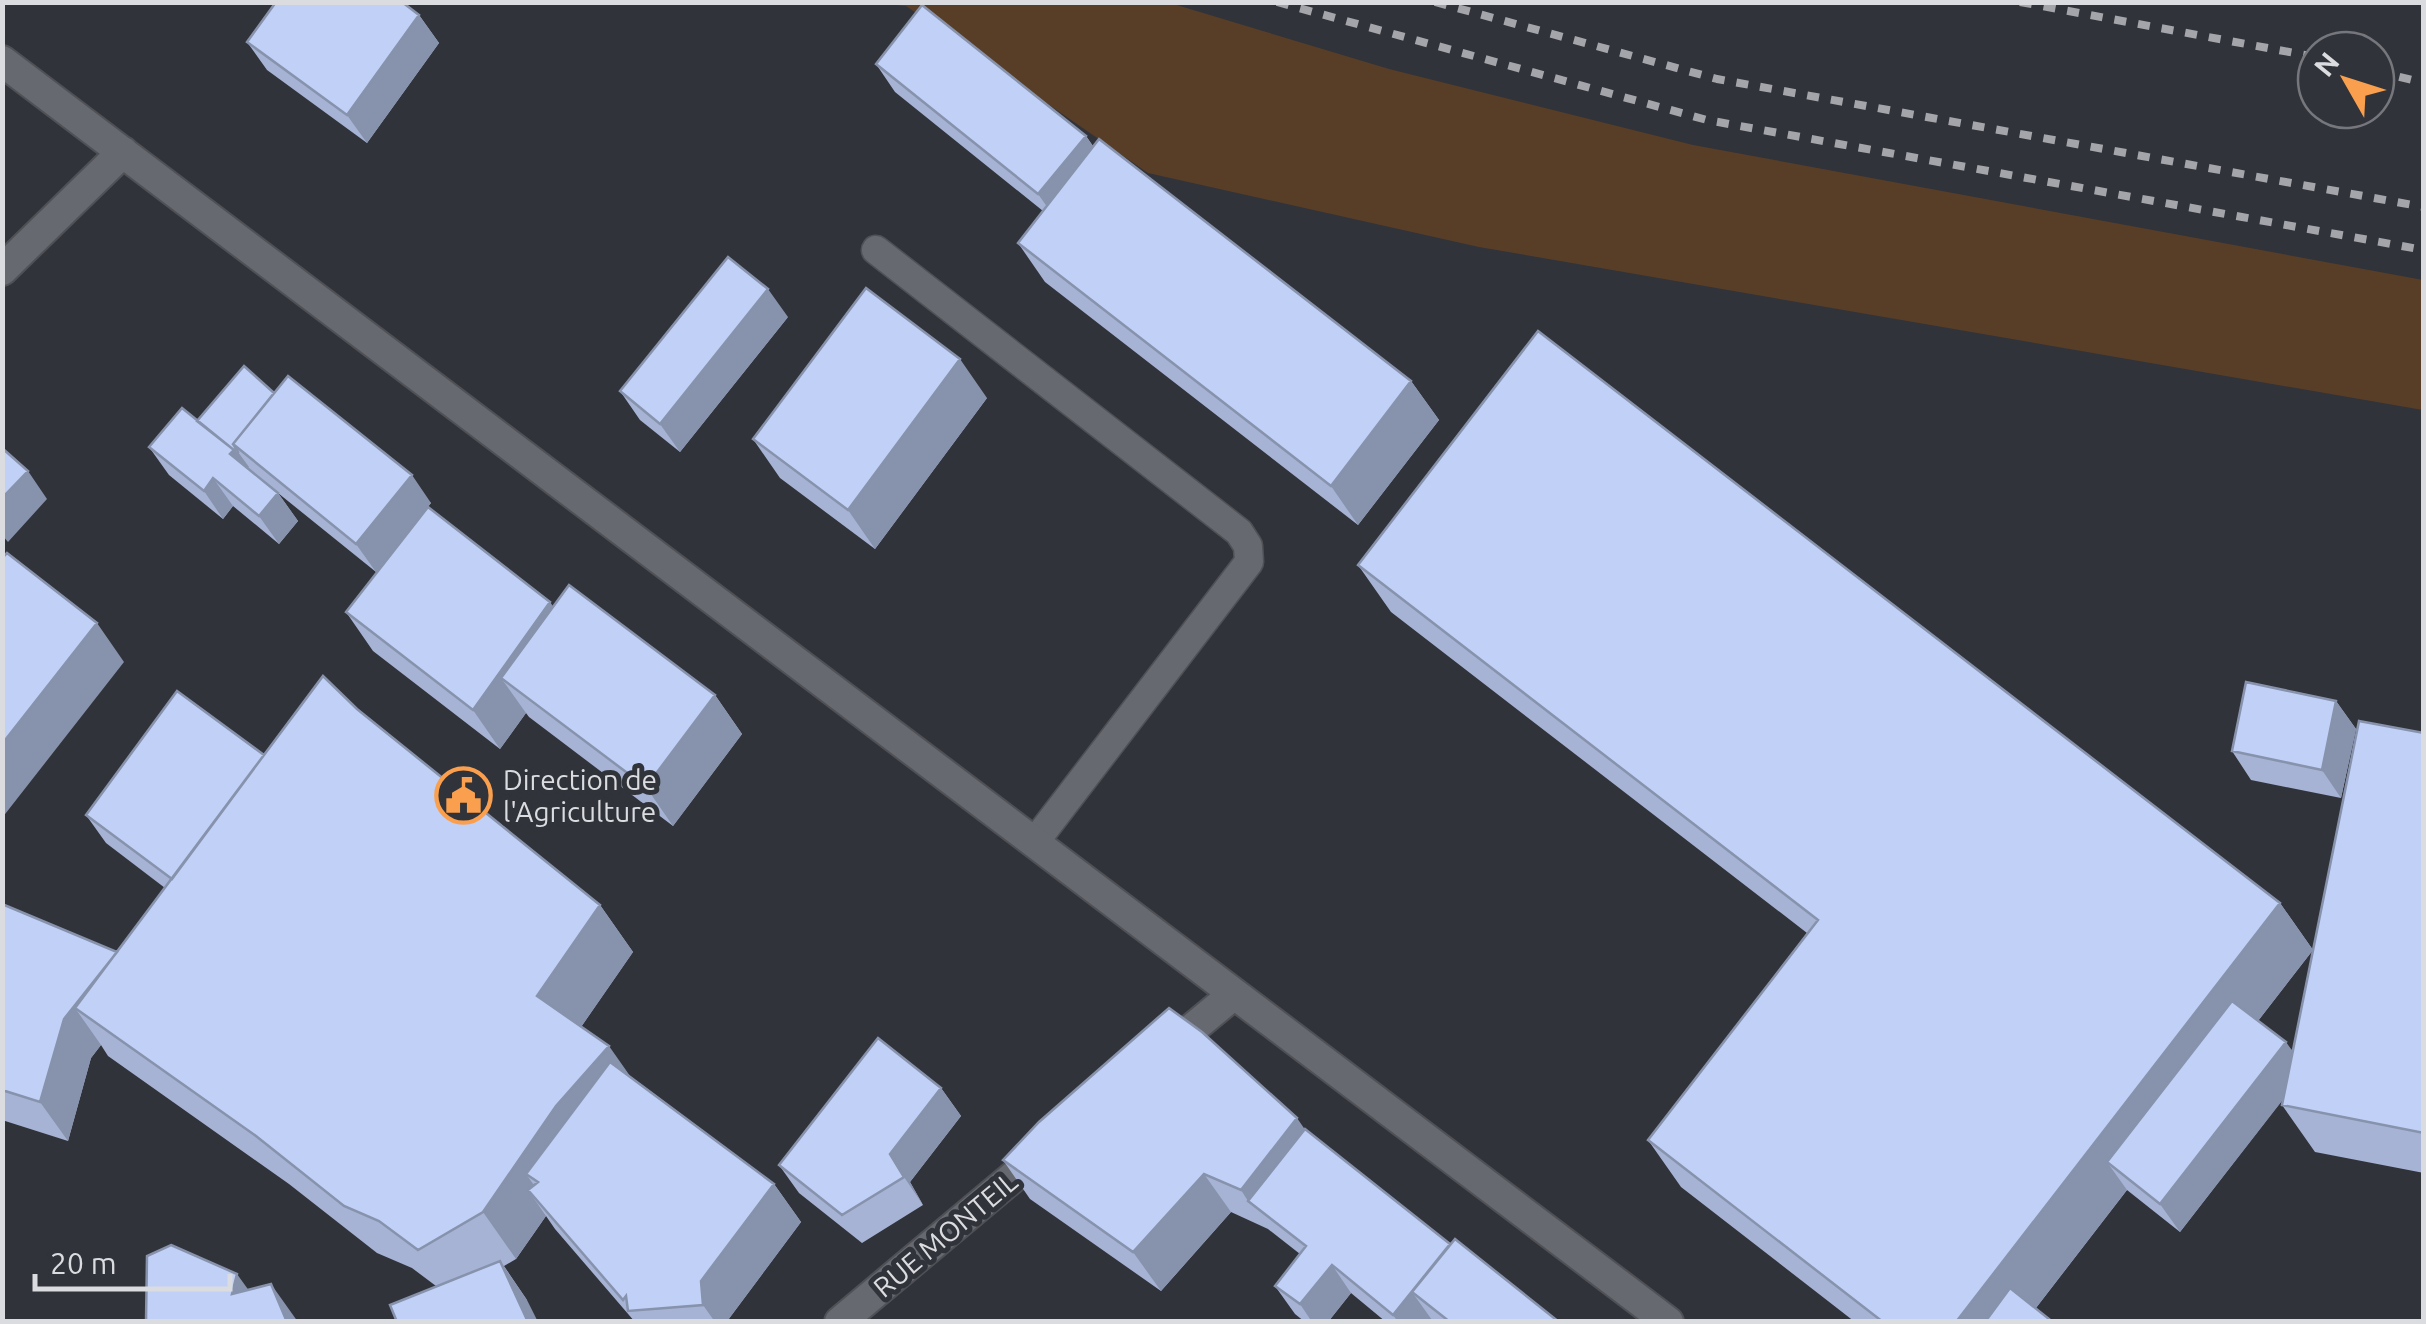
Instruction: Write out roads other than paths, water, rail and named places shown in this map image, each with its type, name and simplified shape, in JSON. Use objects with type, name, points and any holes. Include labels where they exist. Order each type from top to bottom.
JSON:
[{"type":"street","points":[[2,61],[1668,1322]]},
{"type":"street","points":[[2,270],[123,152]]},
{"type":"street","points":[[1143,1070],[1234,994]]},
{"type":"street","name":"RUE MONTEIL","points":[[840,1322],[1067,1132]]},
{"type":"lane","points":[[876,250],[1239,532],[1248,546],[1249,562],[1034,843]]},
{"type":"railway","points":[[1277,2],[1707,120],[2424,250]]},
{"type":"railway","points":[[1435,2],[1717,79],[2424,207]]},
{"type":"railway","points":[[2020,2],[2296,53]]},
{"type":"railway","points":[[2396,76],[2424,83]]},
{"type":"place","name":"Direction de l'Agriculture","points":[[464,795]]}]
